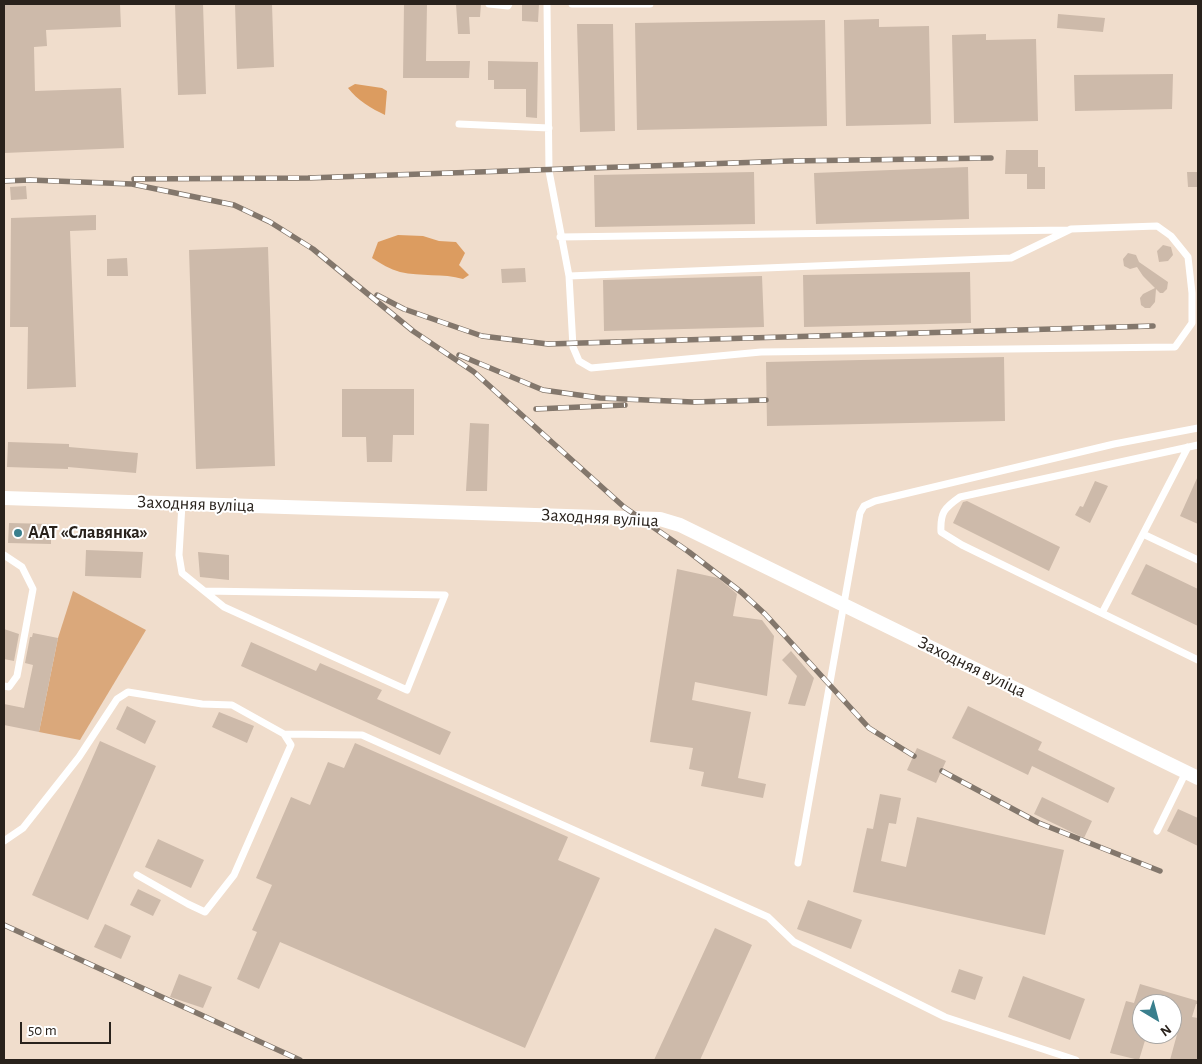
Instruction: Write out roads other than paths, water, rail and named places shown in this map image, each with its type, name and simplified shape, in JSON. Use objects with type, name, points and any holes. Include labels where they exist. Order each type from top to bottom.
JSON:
[{"type":"street","name":"Заходняя вуліца","points":[[4,498],[660,519],[680,525],[1192,775]]},
{"type":"lane","points":[[489,4],[508,6],[509,4]]},
{"type":"lane","points":[[548,4],[549,171],[560,237],[569,276],[573,347],[579,361],[591,368],[761,352],[1175,347],[1192,323],[1192,293],[1188,257],[1171,236],[1157,226],[1071,230],[560,237]]},
{"type":"lane","points":[[572,4],[650,4]]},
{"type":"lane","points":[[459,124],[549,128]]},
{"type":"lane","points":[[569,276],[1010,258],[1071,230]]},
{"type":"lane","points":[[798,863],[860,513],[864,506],[875,500],[1114,444],[1198,428]]},
{"type":"lane","points":[[1198,445],[960,497],[950,504],[940,518],[941,532],[962,545],[1198,660]]},
{"type":"lane","points":[[1102,613],[1188,447]]},
{"type":"lane","points":[[182,504],[180,555],[182,573],[205,592],[224,607],[407,690],[445,596],[205,592]]},
{"type":"lane","points":[[1143,534],[1198,560]]},
{"type":"lane","points":[[4,555],[22,567],[33,589],[17,676],[9,687],[4,686]]},
{"type":"lane","points":[[4,841],[23,828],[79,757],[117,700],[128,692],[202,704],[232,705],[284,734],[291,745],[234,876],[206,912],[137,875]]},
{"type":"lane","points":[[284,734],[362,735],[768,917],[794,942],[945,1017],[1076,1060]]},
{"type":"lane","points":[[1157,831],[1192,775]]},
{"type":"railway","points":[[134,179],[308,178],[790,161],[991,158]]},
{"type":"railway","points":[[4,181],[30,180],[132,184],[234,205],[270,222],[313,249],[413,331],[474,372],[624,507],[689,552],[741,592],[765,614],[869,728],[914,756]]},
{"type":"railway","points":[[377,295],[404,309],[482,336],[548,344],[1153,326]]},
{"type":"railway","points":[[459,355],[543,390],[600,398],[693,402],[766,400]]},
{"type":"railway","points":[[536,409],[625,405]]},
{"type":"railway","points":[[942,771],[1039,823],[1160,871]]},
{"type":"railway","points":[[4,925],[300,1060]]},
{"type":"place","name":"ААТ «Славянка»","points":[[18,533]]}]
